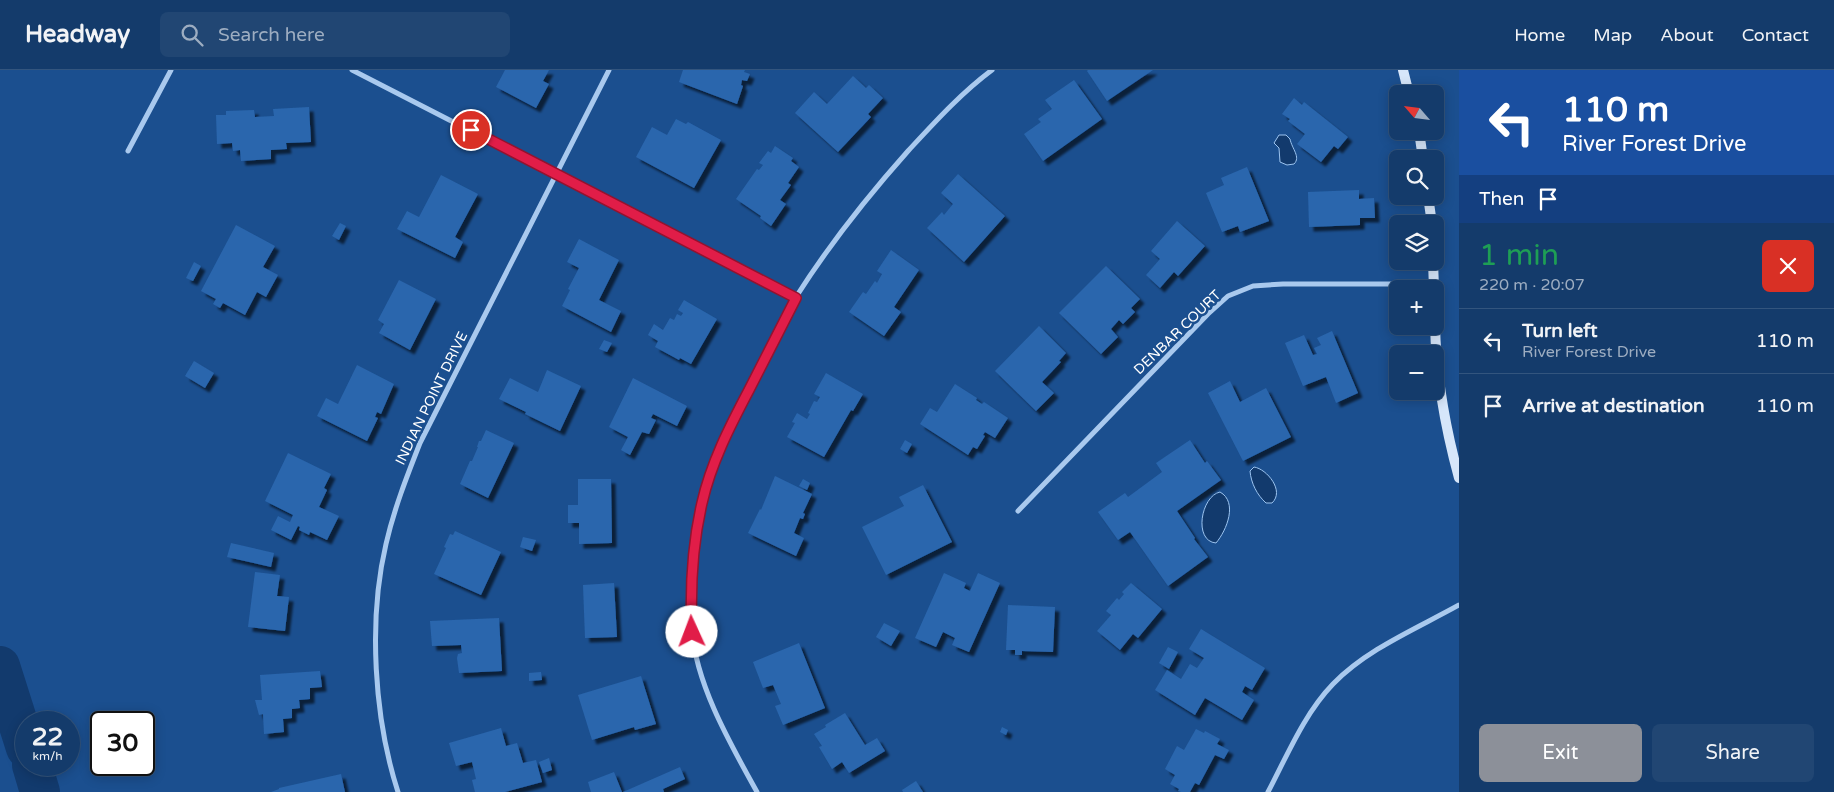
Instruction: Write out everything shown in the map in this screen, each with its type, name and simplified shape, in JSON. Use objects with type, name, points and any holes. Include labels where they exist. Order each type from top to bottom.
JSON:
[{"type":"main road","points":[[1404,70],[1408,85]]},
{"type":"main road","points":[[1435,335],[1441,403],[1459,478]]},
{"type":"street","points":[[128,150],[171,70]]},
{"type":"street","points":[[352,70],[796,298]]},
{"type":"street","name":"INDIAN POINT DRIVE","points":[[398,792],[392,773],[383,725],[378,689],[376,646],[378,596],[386,546],[399,496],[420,443],[609,70]]},
{"type":"street","points":[[757,792],[714,708],[698,663],[692,632],[690,592],[693,548],[702,501],[713,465],[728,431],[796,298],[841,231],[877,187],[953,104],[992,70]]},
{"type":"street","name":"DENBAR COURT","points":[[1018,511],[1208,314],[1228,296],[1253,286],[1283,284],[1389,285]]},
{"type":"street","points":[[1268,792],[1300,730],[1332,685],[1352,667],[1372,653],[1459,605]]},
{"type":"water","points":[[1279,135],[1286,135],[1290,139],[1297,159],[1294,164],[1287,165],[1280,162],[1279,148],[1274,143]]},
{"type":"water","points":[[1254,467],[1264,472],[1273,481],[1276,493],[1272,503],[1266,503],[1255,488],[1250,471]]},
{"type":"water","points":[[1220,492],[1229,502],[1230,509],[1227,524],[1216,543],[1204,535],[1202,518],[1208,501],[1213,495]]},
{"type":"building","points":[[505,70],[549,70],[543,81],[549,84],[536,108],[496,87]]},
{"type":"building","points":[[683,70],[745,70],[744,72],[750,74],[747,81],[742,80],[741,85],[743,86],[737,104],[679,82]]},
{"type":"building","points":[[1088,70],[1153,70],[1107,101]]},
{"type":"building","points":[[853,76],[866,88],[869,85],[883,98],[868,114],[871,117],[838,152],[795,113],[814,92],[827,104]]},
{"type":"building","points":[[1074,80],[1102,119],[1043,161],[1024,134],[1041,122],[1038,119],[1052,109],[1045,100]]},
{"type":"building","points":[[1294,98],[1302,105],[1304,102],[1348,137],[1338,149],[1334,146],[1321,162],[1297,144],[1305,134],[1282,114]]},
{"type":"building","points":[[309,107],[311,142],[286,143],[287,149],[271,150],[271,159],[241,161],[240,150],[233,151],[232,143],[217,144],[216,115],[226,115],[226,111],[254,110],[255,117],[274,116],[273,109]]},
{"type":"building","points":[[676,119],[686,124],[688,122],[721,140],[694,188],[636,157],[652,127],[667,135]]},
{"type":"building","points":[[775,146],[793,158],[791,161],[799,167],[788,183],[791,185],[780,200],[786,204],[771,226],[760,218],[761,216],[736,199],[757,169],[759,170],[763,165],[759,163],[768,151],[771,153]]},
{"type":"building","points":[[1247,167],[1269,221],[1240,232],[1238,226],[1222,232],[1206,193],[1224,185],[1221,178]]},
{"type":"building","points":[[958,174],[1005,216],[964,262],[927,228],[942,212],[944,215],[953,204],[941,193]]},
{"type":"building","points":[[441,175],[478,194],[455,237],[463,242],[455,258],[397,229],[407,211],[419,217]]},
{"type":"building","points":[[1359,190],[1359,199],[1374,198],[1375,218],[1360,218],[1360,225],[1309,227],[1308,192]]},
{"type":"building","points":[[1177,221],[1205,246],[1178,276],[1174,272],[1160,288],[1146,275],[1160,259],[1151,251]]},
{"type":"building","points":[[340,223],[346,226],[339,240],[332,236]]},
{"type":"building","points":[[236,225],[275,246],[263,267],[278,275],[266,297],[257,292],[245,315],[223,303],[220,308],[213,304],[216,299],[201,291]]},
{"type":"building","points":[[579,239],[619,260],[599,300],[621,311],[611,332],[562,306],[579,268],[567,262]]},
{"type":"building","points":[[891,250],[919,270],[894,307],[901,312],[884,336],[849,312],[863,292],[866,294],[875,281],[877,283],[882,274],[877,271]]},
{"type":"building","points":[[194,262],[201,266],[193,281],[186,278]]},
{"type":"building","points":[[1106,266],[1140,299],[1131,308],[1135,312],[1123,324],[1119,320],[1111,329],[1118,337],[1101,354],[1059,313]]},
{"type":"building","points":[[399,280],[436,299],[410,350],[379,333],[384,324],[378,320]]},
{"type":"building","points":[[684,300],[717,319],[691,364],[680,358],[679,360],[655,347],[658,341],[648,335],[654,324],[663,330],[670,318],[674,320],[677,314],[681,316],[683,313],[678,310]]},
{"type":"building","points":[[1039,326],[1066,353],[1059,361],[1061,362],[1042,382],[1054,393],[1036,411],[995,371]]},
{"type":"building","points":[[1332,331],[1358,393],[1336,403],[1326,377],[1303,386],[1285,343],[1304,335],[1313,355],[1317,354],[1314,348],[1321,345],[1317,338]]},
{"type":"building","points":[[604,340],[612,343],[607,352],[599,349]]},
{"type":"building","points":[[194,361],[214,373],[205,388],[185,376]]},
{"type":"building","points":[[357,365],[394,384],[381,414],[377,412],[375,417],[378,418],[367,441],[317,416],[326,398],[338,404]]},
{"type":"building","points":[[547,370],[581,386],[560,431],[499,399],[510,378],[538,392]]},
{"type":"building","points":[[826,373],[863,394],[853,411],[851,410],[824,457],[787,437],[795,423],[792,422],[797,413],[807,419],[814,401],[817,402],[820,397],[814,394]]},
{"type":"building","points":[[633,378],[687,406],[677,426],[653,414],[651,418],[656,420],[649,434],[642,432],[630,455],[621,450],[628,437],[609,427]]},
{"type":"building","points":[[1230,381],[1240,402],[1266,388],[1291,437],[1243,461],[1208,393]]},
{"type":"building","points":[[955,384],[977,398],[976,400],[982,404],[984,402],[1008,418],[995,438],[985,432],[983,435],[985,436],[977,449],[973,447],[968,455],[920,424],[930,408],[937,412]]},
{"type":"building","points":[[486,430],[514,443],[488,498],[460,484],[470,461],[472,461],[479,441],[481,441]]},
{"type":"building","points":[[905,440],[912,444],[907,453],[900,449]]},
{"type":"building","points":[[1190,440],[1205,463],[1207,461],[1221,480],[1177,511],[1194,539],[1208,557],[1168,586],[1130,532],[1118,540],[1098,512],[1125,493],[1128,497],[1162,472],[1156,463]]},
{"type":"building","points":[[288,453],[331,474],[324,488],[327,490],[319,507],[339,516],[327,540],[310,532],[309,535],[299,530],[300,527],[298,526],[291,540],[271,530],[278,516],[290,522],[293,515],[265,501]]},
{"type":"building","points":[[775,476],[812,494],[803,513],[805,514],[803,519],[800,518],[794,533],[804,538],[796,556],[748,533],[761,510]]},
{"type":"building","points":[[578,479],[611,479],[612,543],[579,544],[579,523],[568,523],[568,505],[578,505]]},
{"type":"building","points":[[803,479],[810,483],[807,490],[799,486]]},
{"type":"building","points":[[923,485],[952,542],[886,575],[862,527],[904,506],[899,497]]},
{"type":"building","points":[[455,531],[501,552],[481,595],[434,574],[450,534],[453,535]]},
{"type":"building","points":[[523,537],[536,540],[532,551],[520,547]]},
{"type":"building","points":[[231,543],[274,553],[271,567],[227,557]]},
{"type":"building","points":[[255,572],[280,575],[277,596],[289,597],[285,631],[248,627]]},
{"type":"building","points":[[944,573],[966,583],[964,588],[970,591],[978,573],[1000,583],[969,652],[952,645],[955,638],[943,632],[936,647],[915,638]]},
{"type":"building","points":[[614,583],[617,637],[585,638],[583,585]]},
{"type":"building","points":[[1131,583],[1162,609],[1138,638],[1133,634],[1120,650],[1097,631],[1111,615],[1106,611],[1117,598],[1119,600],[1124,594],[1122,592]]},
{"type":"building","points":[[1008,605],[1055,607],[1053,652],[1022,651],[1022,655],[1015,655],[1015,650],[1006,650]]},
{"type":"building","points":[[499,618],[502,671],[459,673],[457,658],[458,654],[462,653],[461,645],[432,646],[430,621]]},
{"type":"building","points":[[884,623],[900,631],[891,646],[876,637]]},
{"type":"building","points":[[1201,629],[1265,668],[1252,690],[1245,686],[1242,692],[1254,700],[1242,720],[1205,698],[1195,715],[1155,690],[1167,670],[1181,679],[1190,664],[1197,668],[1204,658],[1189,649]]},
{"type":"building","points":[[799,643],[825,708],[783,725],[775,706],[781,704],[773,685],[763,688],[753,662]]},
{"type":"building","points":[[1168,647],[1178,652],[1169,669],[1159,663]]},
{"type":"building","points":[[320,671],[322,687],[310,688],[310,699],[299,700],[300,708],[292,709],[292,718],[283,719],[284,732],[264,734],[263,714],[259,715],[255,700],[262,700],[260,675]]},
{"type":"building","points":[[541,672],[542,680],[529,681],[529,673]]},
{"type":"building","points":[[641,676],[656,724],[635,730],[634,727],[592,740],[578,695]]},
{"type":"building","points":[[845,713],[865,745],[877,738],[885,751],[849,773],[842,762],[832,769],[819,747],[822,746],[814,734]]},
{"type":"building","points":[[1002,727],[1008,730],[1006,735],[1000,732]]},
{"type":"building","points":[[501,728],[506,746],[517,743],[523,763],[536,760],[542,782],[505,792],[475,792],[472,780],[476,779],[472,762],[456,766],[449,743]]},
{"type":"building","points":[[1196,729],[1204,733],[1205,731],[1220,739],[1217,744],[1229,750],[1224,759],[1215,755],[1199,785],[1195,783],[1190,792],[1181,792],[1170,784],[1175,775],[1165,769],[1177,746],[1184,750]]},
{"type":"building","points":[[549,758],[552,770],[543,773],[539,762]]},
{"type":"building","points":[[680,767],[685,779],[663,789],[664,792],[623,792]]},
{"type":"building","points":[[614,772],[622,792],[591,792],[588,782]]},
{"type":"building","points":[[341,774],[345,792],[271,792],[279,788]]},
{"type":"building","points":[[916,781],[923,792],[903,792],[902,790]]},
{"type":"waterway","points":[[0,666],[15,713]]},
{"type":"waterway","points":[[35,776],[40,792]]},
{"type":"route","points":[[471,130],[796,298],[728,431],[713,465],[702,501],[693,548],[690,592],[692,632]]}]
